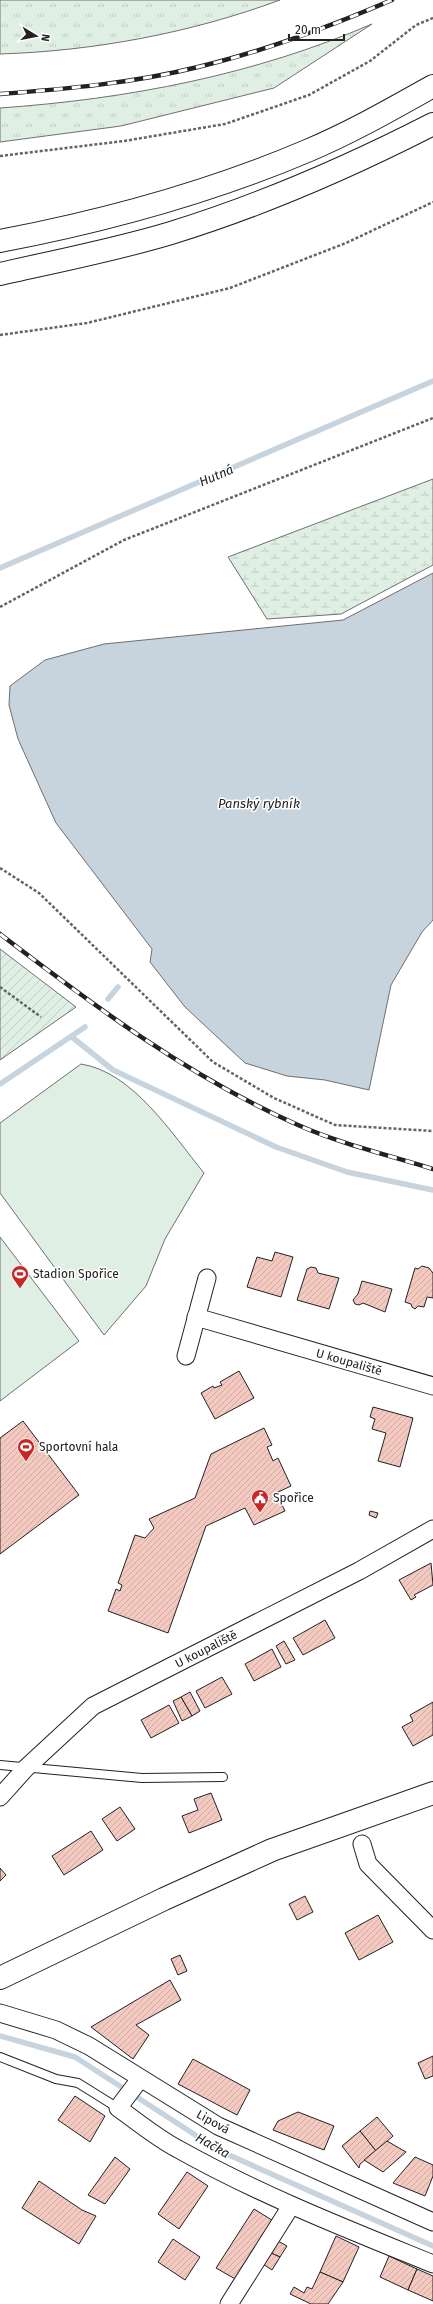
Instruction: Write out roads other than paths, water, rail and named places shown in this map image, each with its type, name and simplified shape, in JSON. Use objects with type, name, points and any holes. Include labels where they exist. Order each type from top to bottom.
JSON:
[{"type":"main road","points":[[0,241],[76,226],[154,206],[240,177],[307,151],[370,121],[432,87]]},
{"type":"main road","points":[[0,274],[86,255],[170,233],[252,205],[326,176],[433,124]]},
{"type":"main road","points":[[0,1978],[157,1902],[272,1850],[433,1793]]},
{"type":"street","points":[[186,1356],[207,1278]]},
{"type":"street","name":"U koupaliště","points":[[196,1317],[433,1386]]},
{"type":"street","name":"U koupaliště","points":[[0,1797],[26,1768],[93,1706],[359,1571],[433,1529]]},
{"type":"street","points":[[362,1844],[368,1864],[433,1930]]},
{"type":"street","name":"Lipová","points":[[0,2013],[56,2030],[89,2046],[218,2126],[433,2222]]},
{"type":"street","points":[[140,2079],[118,2108],[176,2148],[239,2182],[291,2206],[433,2264]]},
{"type":"street","points":[[230,2304],[291,2206]]},
{"type":"lane","points":[[0,1765],[142,1778],[223,1778]]},
{"type":"lane","points":[[0,2057],[56,2079],[78,2083],[118,2108]]},
{"type":"water","name":"Panský rybník","points":[[433,573],[433,920],[422,932],[391,985],[369,1090],[325,1080],[287,1076],[245,1063],[185,1007],[150,962],[152,949],[56,823],[18,739],[9,705],[10,686],[45,660],[104,644],[343,620]]},
{"type":"waterway","name":"Hutná","points":[[0,568],[433,381]]},
{"type":"waterway","points":[[108,999],[118,987]]},
{"type":"waterway","points":[[0,1084],[85,1027]]},
{"type":"waterway","points":[[72,1037],[113,1070],[276,1147],[347,1172],[433,1190]]},
{"type":"waterway","name":"Hačka","points":[[0,2036],[75,2057],[220,2151],[433,2246]]},
{"type":"railway","points":[[0,94],[125,81],[174,73],[248,54],[296,38],[345,20],[392,0]]},
{"type":"railway","points":[[0,934],[106,1013],[180,1062],[219,1085],[258,1106],[314,1132],[348,1144],[433,1169]]},
{"type":"place","name":"Stadion Spořice","points":[[20,1289]]},
{"type":"place","name":"Sportovní hala","points":[[26,1462]]},
{"type":"place","name":"Spořice","points":[[260,1513]]}]
